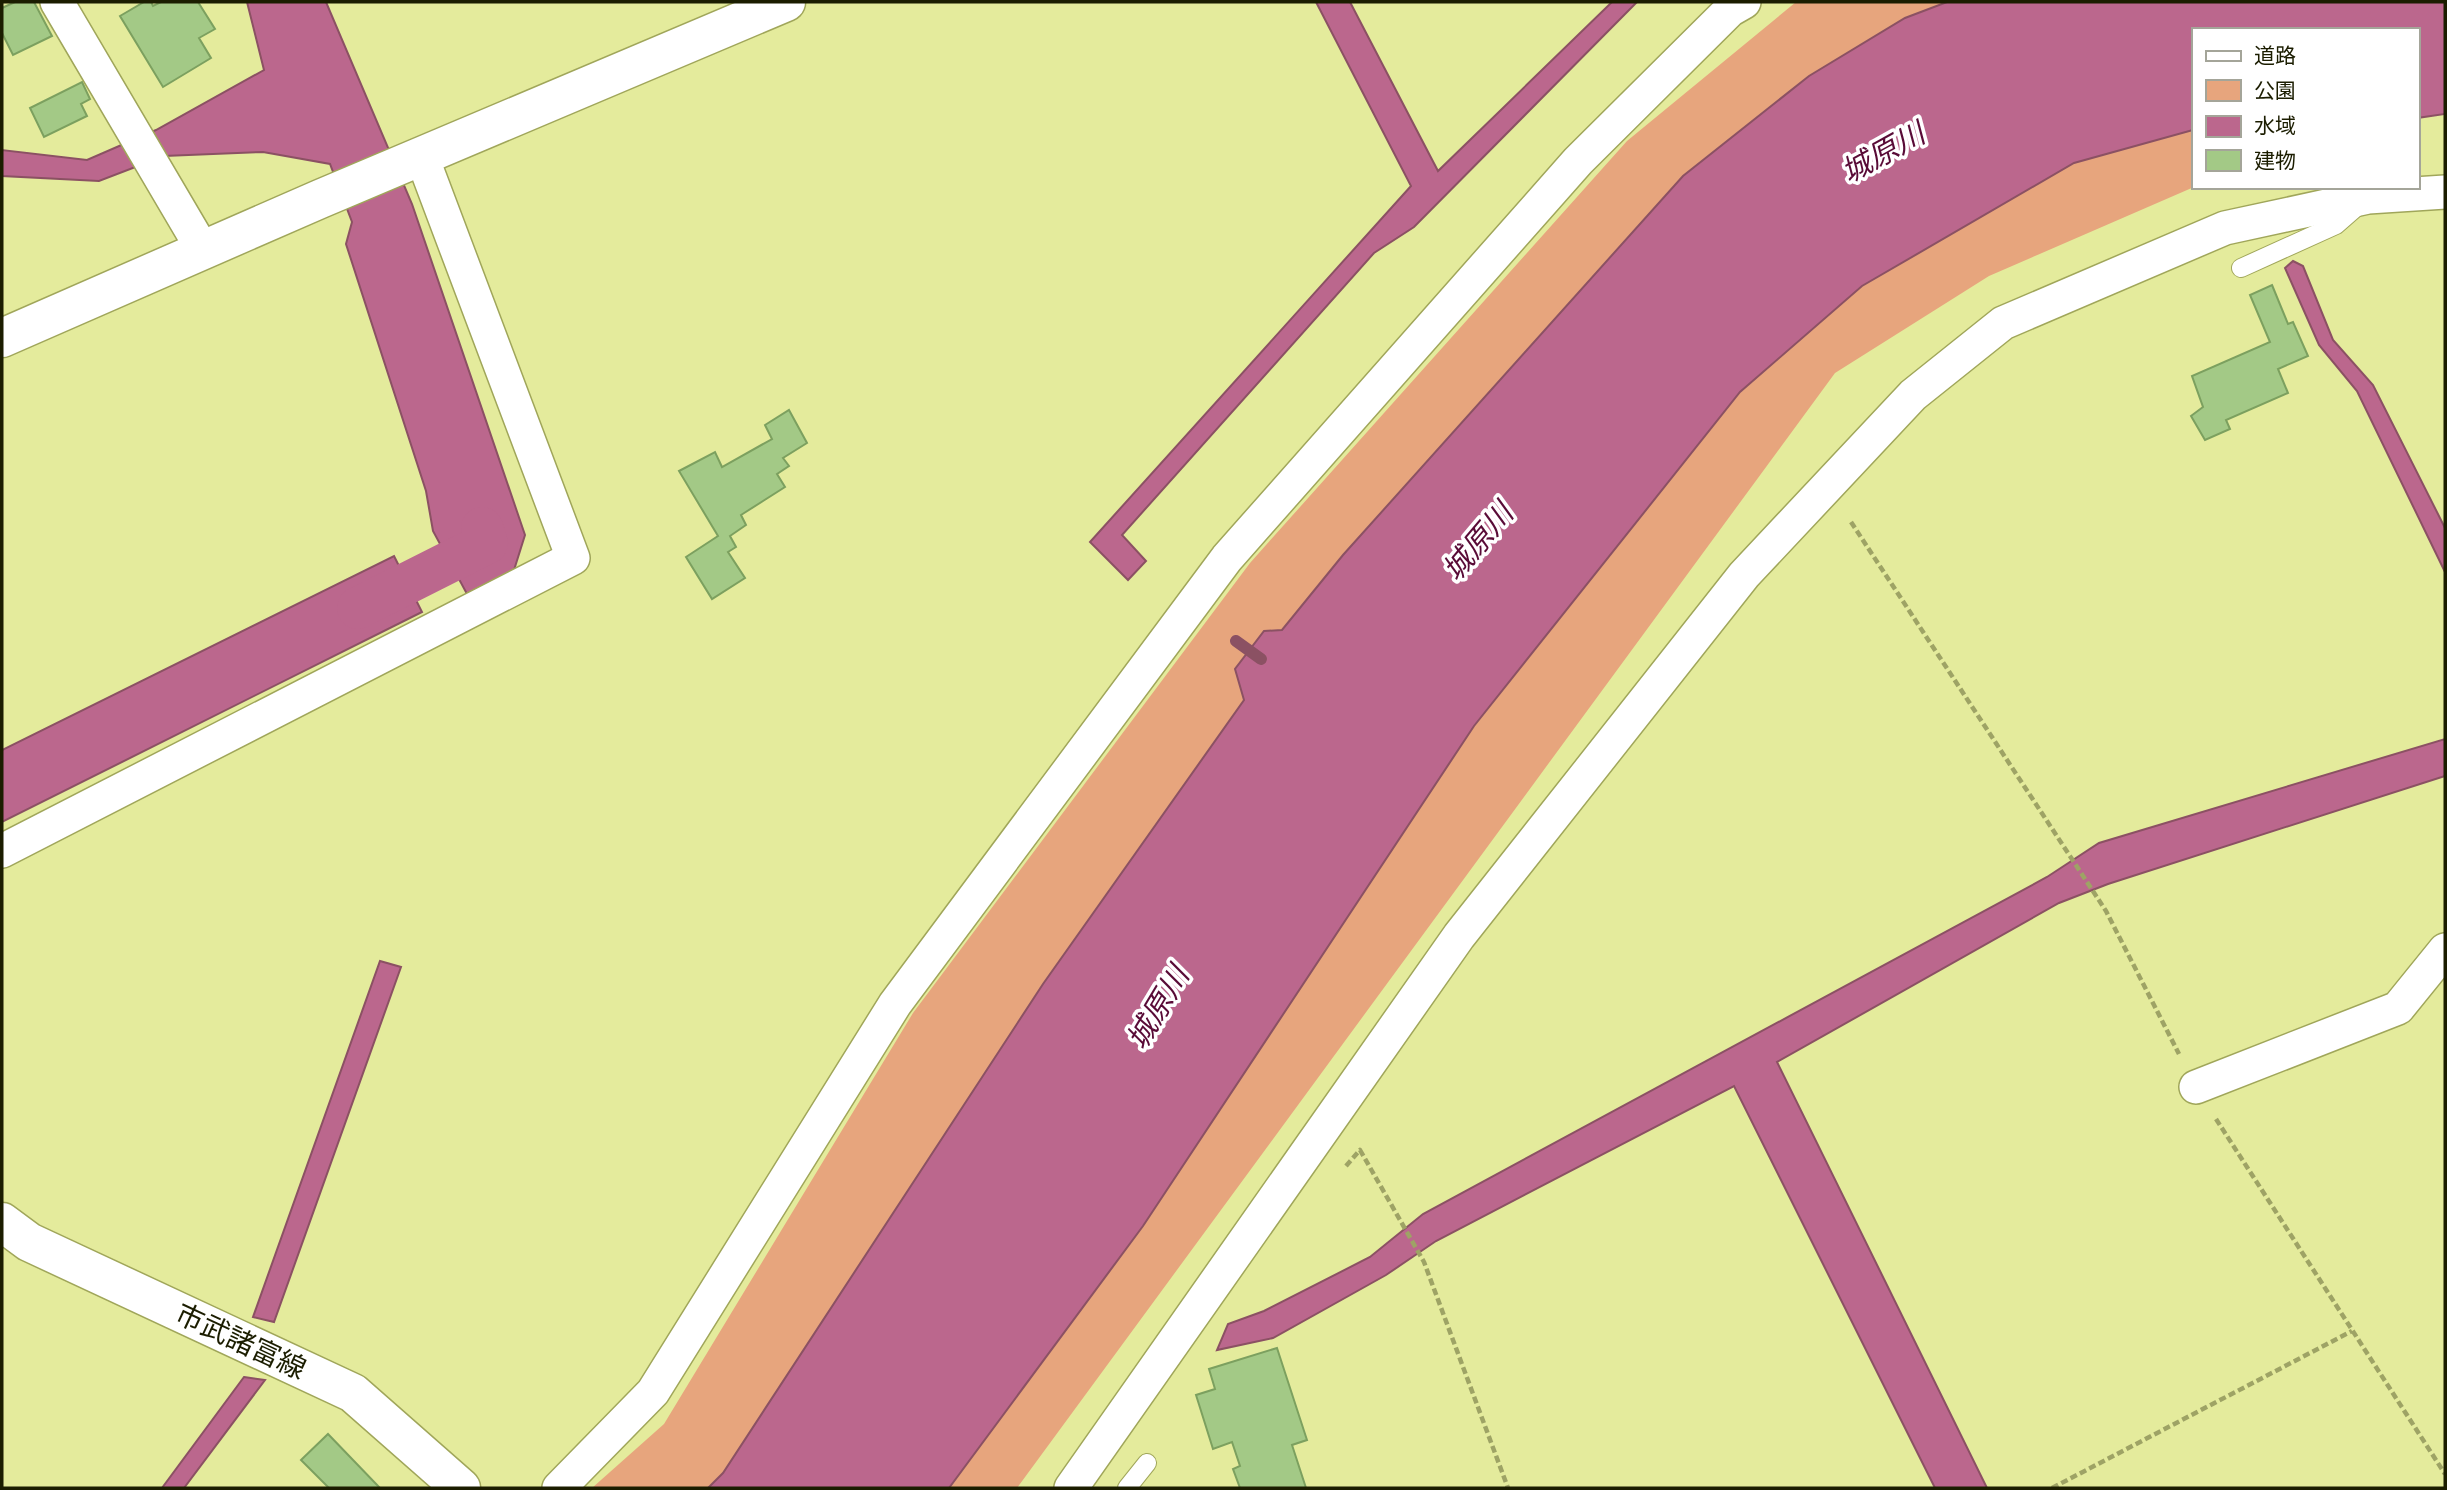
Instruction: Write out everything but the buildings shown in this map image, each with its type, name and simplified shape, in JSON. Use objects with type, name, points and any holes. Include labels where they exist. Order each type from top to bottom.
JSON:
[{"type":"street","points":[[57,2],[203,250]]},
{"type":"street","points":[[2,338],[320,199],[786,2]]},
{"type":"street","points":[[559,1488],[653,1392],[895,1004],[1227,558],[1578,162],[1730,10],[1744,2]]},
{"type":"street","points":[[2,851],[573,558],[413,161]]},
{"type":"street","points":[[1071,1488],[1460,936],[1744,575],[1913,395],[2003,323],[2225,228],[2368,197],[2445,192]]},
{"type":"street","points":[[2196,1087],[2398,1008],[2445,950]]},
{"type":"street","name":"市武諸富線","points":[[2,1222],[29,1242],[353,1394],[461,1488]]},
{"type":"lane","points":[[2241,268],[2336,225],[2368,197]]},
{"type":"lane","points":[[1127,1488],[1147,1463]]},
{"type":"path","points":[[1851,522],[2106,911],[2196,1087],[2445,1474]]},
{"type":"path","points":[[1342,1170],[1360,1150],[1424,1262],[1508,1488]]},
{"type":"path","points":[[2052,1488],[2351,1331]]},
{"type":"green space","points":[[1796,2],[1947,2],[1905,18],[1343,555],[1282,630],[1264,631],[1235,669],[1244,699],[770,1488],[592,1488],[664,1424],[913,1013],[1250,563],[1627,141]]},
{"type":"green space","points":[[2192,81],[2192,188],[1989,276],[1835,373],[1017,1488],[949,1488],[1143,1226],[1474,726],[1732,374],[1891,231]]},
{"type":"water","points":[[247,2],[326,2],[412,204],[525,535],[514,570],[467,594],[433,531],[426,491],[346,244],[352,222],[330,164],[263,152],[164,156],[99,181],[2,176],[2,150],[87,160],[156,130],[264,70]]},
{"type":"water","points":[[1316,2],[1350,2],[1438,171],[1612,2],[1637,2],[1414,227],[1374,253],[1122,535],[1146,561],[1128,580],[1090,542],[1411,186]]},
{"type":"water","name":"城原川","points":[[1947,2],[2445,2],[2445,114],[2419,118],[2419,28],[2192,28],[2192,130],[2074,163],[1862,286],[1740,392],[1474,726],[1143,1226],[949,1488],[708,1488],[723,1473],[1043,984],[1244,700],[1235,669],[1264,631],[1282,630],[1343,555],[1683,176],[1809,76],[1905,18]]},
{"type":"water","points":[[2293,261],[2303,266],[2333,340],[2373,385],[2445,528],[2445,572],[2357,391],[2319,345],[2285,268]]},
{"type":"water","points":[[394,556],[422,612],[2,822],[2,750]]},
{"type":"water","points":[[2445,739],[2445,776],[2108,884],[2059,903],[1777,1062],[1987,1488],[1935,1488],[1734,1086],[1436,1241],[1386,1275],[1273,1338],[1217,1350],[1228,1324],[1264,1311],[1370,1257],[1423,1214],[2047,877],[2099,843]]},
{"type":"water","points":[[380,961],[401,967],[274,1322],[253,1317]]},
{"type":"water","points":[[244,1377],[265,1380],[184,1488],[162,1488]]},
{"type":"waterway","points":[[358,608],[487,543],[482,528]]},
{"type":"waterway","points":[[1236,641],[1261,659]]}]
